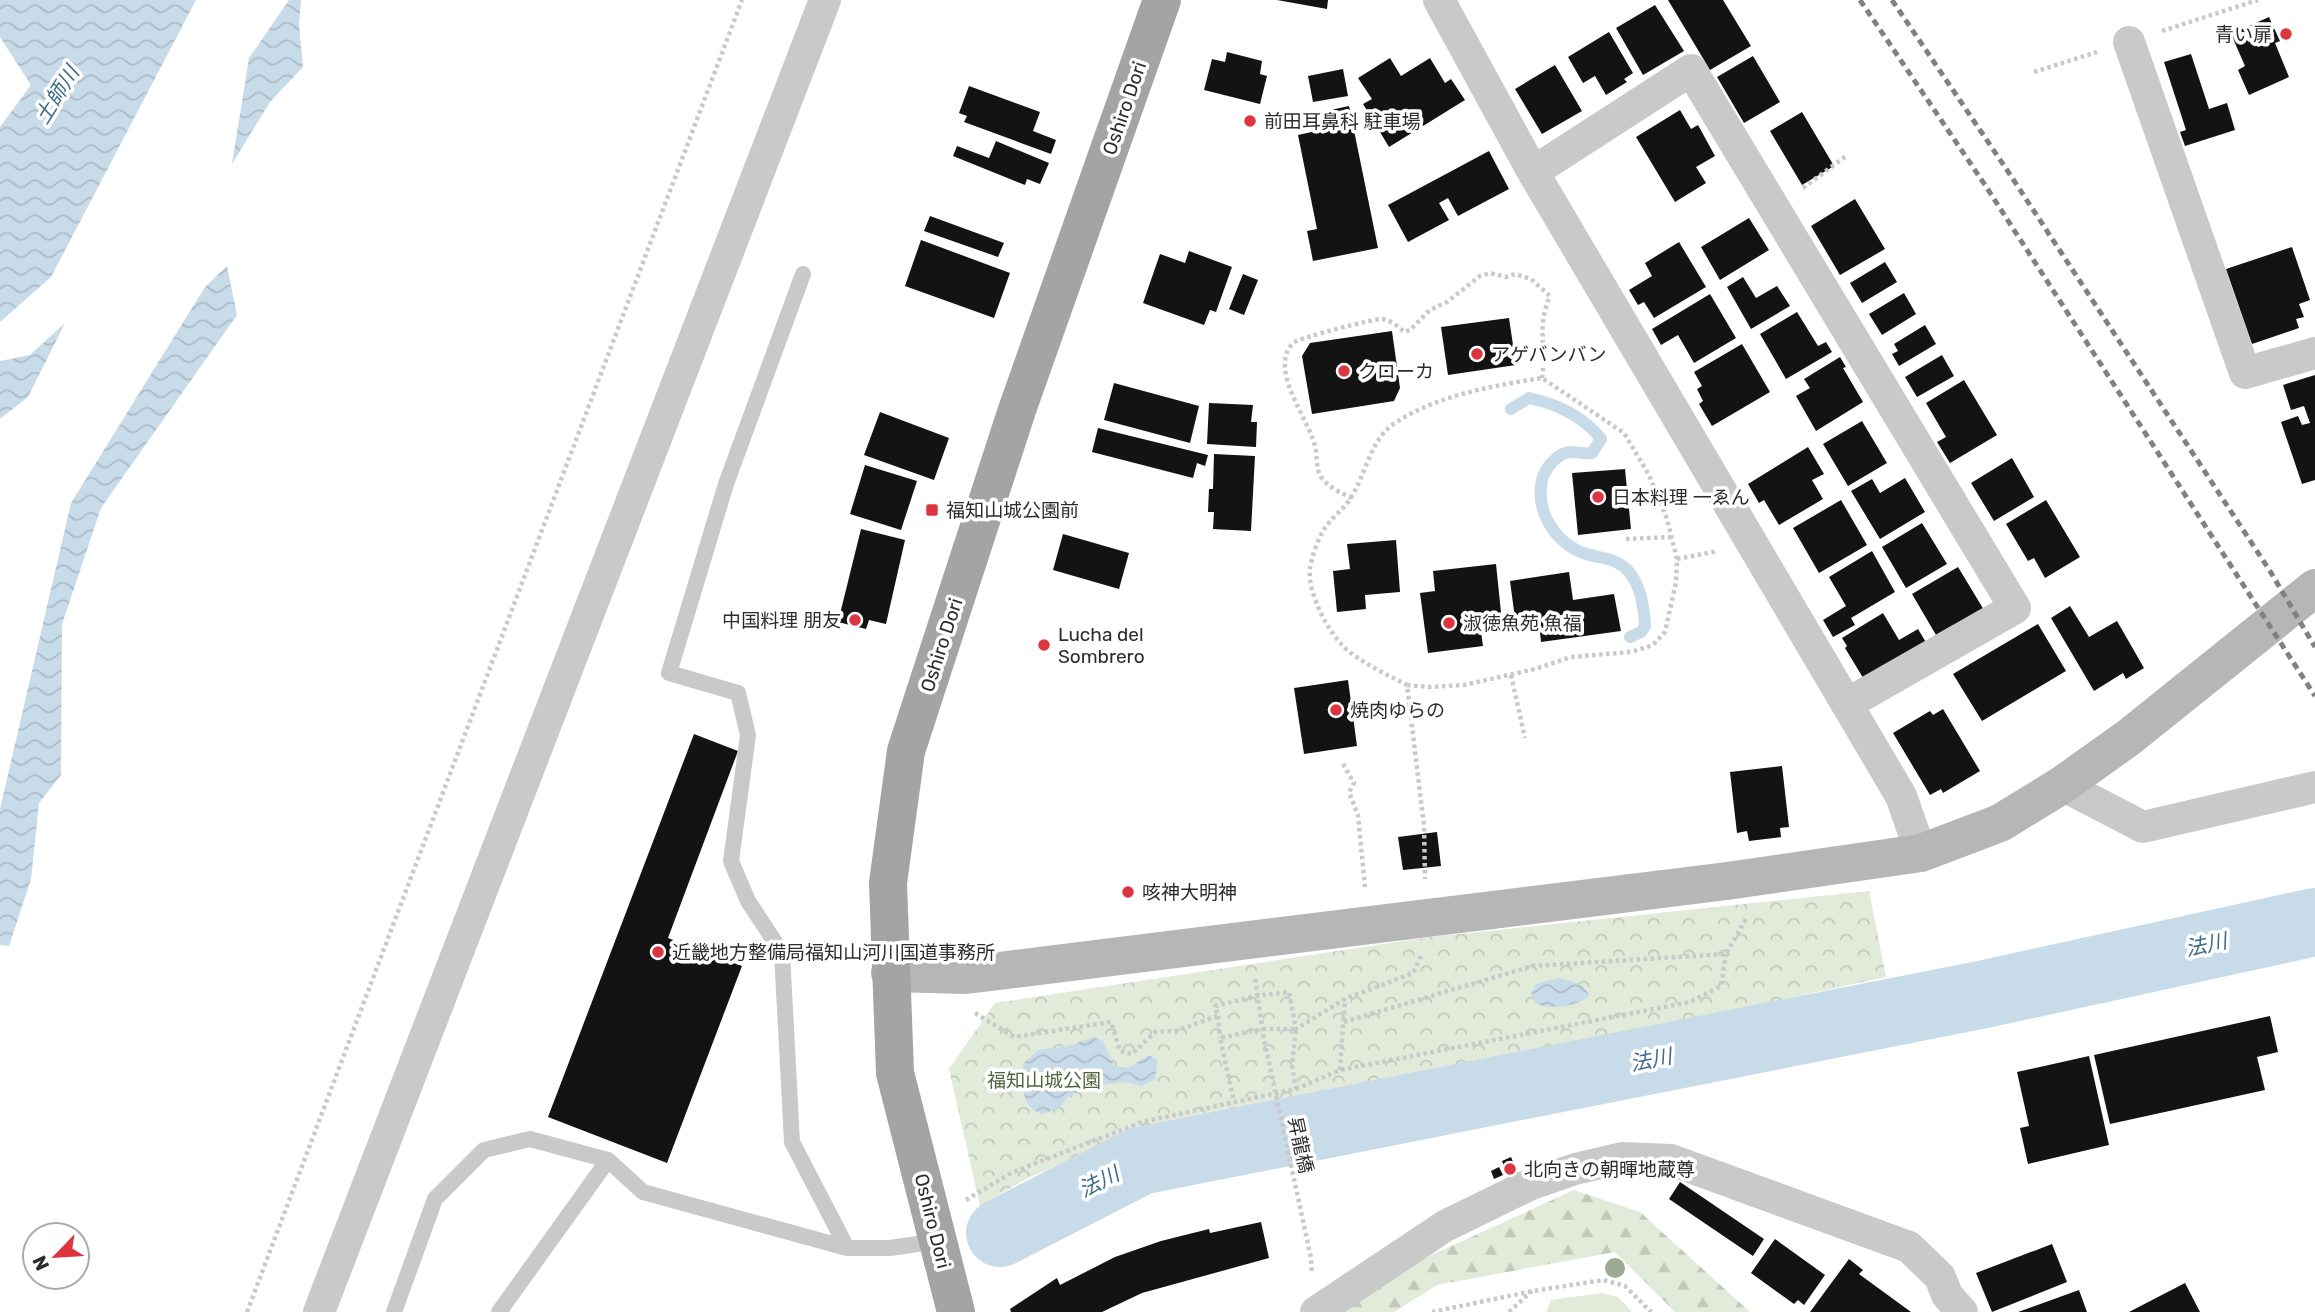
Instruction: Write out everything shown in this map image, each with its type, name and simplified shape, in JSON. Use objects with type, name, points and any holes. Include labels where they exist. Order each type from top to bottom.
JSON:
[{"type":"main road","name":"Oshiro Dori","points":[[956,1312],[895,1073],[888,883],[906,751],[1017,410],[1162,0]]},
{"type":"street","points":[[319,1312],[825,0]]},
{"type":"street","points":[[1439,0],[1533,172],[1901,796],[1921,853]]},
{"type":"street","points":[[2129,42],[2245,373],[2315,353]]},
{"type":"street","points":[[1533,172],[1691,69],[2015,608],[1847,704]]},
{"type":"street","points":[[890,973],[966,975],[1727,881],[1921,853],[2000,823],[2062,785],[2128,738],[2315,588]]},
{"type":"street","points":[[2062,785],[2143,827],[2315,787]]},
{"type":"street","points":[[1315,1312],[1444,1226],[1529,1185],[1575,1169],[1622,1158],[1671,1160],[1909,1247],[1940,1277],[1947,1295],[1962,1312]]},
{"type":"lane","points":[[803,274],[726,484],[669,673],[738,693],[748,735],[731,861],[748,901],[782,953],[792,1142],[847,1248]]},
{"type":"lane","points":[[394,1312],[435,1199],[484,1150],[530,1139],[608,1160],[643,1192],[847,1248],[890,1248],[938,1241]]},
{"type":"lane","points":[[499,1312],[608,1160]]},
{"type":"path","points":[[247,1312],[742,0]]},
{"type":"path","points":[[1775,210],[1846,156]]},
{"type":"path","points":[[1352,498],[1333,489],[1322,478],[1316,464],[1316,447],[1298,408],[1286,372],[1286,355],[1293,343],[1307,335],[1322,334],[1380,318],[1394,323],[1404,332],[1410,330],[1430,310],[1447,302],[1480,276],[1490,273],[1506,277],[1515,274],[1531,279],[1550,296],[1541,324],[1545,357],[1542,378]]},
{"type":"path","points":[[1542,378],[1624,433],[1648,475],[1672,537],[1677,559],[1676,582],[1665,632],[1653,645],[1631,652],[1571,657],[1511,675],[1464,685],[1407,685],[1349,652],[1329,629],[1312,588],[1310,569],[1321,533],[1352,498],[1378,440],[1393,424],[1443,400],[1494,386],[1542,378]]},
{"type":"path","points":[[1626,539],[1672,537]]},
{"type":"path","points":[[1511,675],[1525,738]]},
{"type":"path","points":[[1407,685],[1424,826],[1425,880]]},
{"type":"path","points":[[1343,764],[1354,783],[1349,792],[1358,815],[1366,889]]},
{"type":"path","points":[[965,1201],[1013,1172],[1142,1122],[1296,1089],[1340,1070],[1690,1002],[1721,986],[1726,954],[1750,912]]},
{"type":"path","name":"昇龍橋","points":[[1250,939],[1262,1029],[1311,1258]]},
{"type":"path","points":[[1220,1038],[1262,1029],[1296,1028],[1345,999],[1413,973],[1424,949]]},
{"type":"path","points":[[1344,1022],[1532,966],[1726,954]]},
{"type":"path","points":[[1234,1102],[1215,1006],[1258,996],[1289,992],[1296,1028],[1292,1065],[1296,1089]]},
{"type":"path","points":[[1340,1070],[1345,999]]},
{"type":"path","points":[[968,1009],[1014,1037],[1111,1022],[1120,1051],[1132,1054],[1156,1032],[1175,1031],[1218,1016]]},
{"type":"path","points":[[1432,1312],[1533,1290],[1603,1280],[1625,1286],[1651,1312]]},
{"type":"path","points":[[1509,1312],[1533,1290]]},
{"type":"green space","name":"福知山城公園","points":[[1869,891],[1886,977],[1096,1149],[1028,1178],[980,1206],[949,1069],[995,1003],[1430,937]]},
{"type":"green space","points":[[1574,1190],[1640,1212],[1750,1312],[1675,1312],[1615,1252],[1437,1285],[1394,1312],[1344,1312],[1414,1263]]},
{"type":"green space","points":[[1602,1293],[1618,1297],[1632,1312],[1546,1312],[1551,1300]]},
{"type":"water","name":"土師川","points":[[0,0],[196,0],[51,277],[0,322],[0,127],[31,85],[0,37]]},
{"type":"water","points":[[289,0],[301,0],[299,25],[303,67],[270,102],[232,164],[249,58]]},
{"type":"water","points":[[227,266],[237,315],[101,508],[62,624],[61,775],[39,803],[31,879],[9,946],[0,945],[0,809],[71,503],[205,287]]},
{"type":"water","points":[[65,323],[28,397],[0,419],[0,361],[30,355]]},
{"type":"water","points":[[1559,978],[1581,984],[1590,995],[1566,1006],[1538,1005],[1531,994],[1536,984]]},
{"type":"water","points":[[1094,1037],[1103,1041],[1114,1066],[1128,1068],[1149,1055],[1158,1061],[1155,1079],[1142,1086],[1126,1082],[1093,1086],[1068,1097],[1060,1107],[1043,1114],[1035,1111],[1024,1094],[1023,1064],[1038,1050],[1068,1046]]},
{"type":"building","points":[[1277,0],[1328,0],[1327,9]]},
{"type":"building","points":[[1668,0],[1723,0],[1751,46],[1710,70]]},
{"type":"building","points":[[1655,5],[1684,51],[1643,75],[1616,28]]},
{"type":"building","points":[[2269,17],[2280,41],[2275,43],[2289,77],[2249,95],[2238,70],[2245,66],[2231,34]]},
{"type":"building","points":[[1609,32],[1633,73],[1624,79],[1627,82],[1606,95],[1595,76],[1583,83],[1568,57]]},
{"type":"building","points":[[1227,52],[1262,61],[1260,74],[1267,76],[1260,104],[1204,90],[1212,59],[1225,62]]},
{"type":"building","points":[[2191,54],[2209,109],[2227,103],[2235,130],[2185,146],[2180,132],[2186,130],[2164,62]]},
{"type":"building","points":[[1753,56],[1780,102],[1744,123],[1717,77]]},
{"type":"building","points":[[1390,58],[1401,76],[1430,58],[1445,83],[1451,79],[1465,100],[1389,147],[1363,104],[1372,99],[1358,78]]},
{"type":"building","points":[[1555,65],[1582,111],[1542,134],[1515,89]]},
{"type":"building","points":[[1343,69],[1348,96],[1313,102],[1308,76]]},
{"type":"building","points":[[969,86],[1040,112],[1033,131],[1056,140],[1051,154],[964,122],[967,116],[959,113]]},
{"type":"building","points":[[1349,106],[1378,248],[1313,261],[1307,231],[1317,229],[1298,135],[1316,131],[1312,114]]},
{"type":"building","points":[[1680,110],[1691,129],[1698,125],[1715,156],[1696,167],[1706,183],[1675,202],[1636,137]]},
{"type":"building","points":[[1802,112],[1834,166],[1802,185],[1770,131]]},
{"type":"building","points":[[996,141],[1049,163],[1040,184],[1027,179],[1025,185],[953,156],[957,146],[989,158]]},
{"type":"building","points":[[1489,151],[1509,189],[1458,216],[1448,198],[1439,203],[1449,220],[1408,242],[1388,205]]},
{"type":"building","points":[[1855,199],[1885,249],[1840,275],[1811,226]]},
{"type":"building","points":[[930,216],[1004,243],[998,257],[924,231]]},
{"type":"building","points":[[1749,218],[1769,250],[1720,280],[1701,247]]},
{"type":"building","points":[[921,240],[1010,273],[994,318],[905,286]]},
{"type":"building","points":[[1679,242],[1706,287],[1654,318],[1644,302],[1638,305],[1629,290],[1652,276],[1645,263]]},
{"type":"building","points":[[2292,247],[2310,300],[2299,304],[2304,317],[2296,319],[2299,328],[2252,344],[2226,269]]},
{"type":"building","points":[[1189,251],[1232,267],[1216,312],[1210,310],[1204,325],[1143,303],[1160,254],[1185,263]]},
{"type":"building","points":[[1885,262],[1897,282],[1862,303],[1850,283]]},
{"type":"building","points":[[1243,274],[1258,280],[1244,315],[1229,309]]},
{"type":"building","points":[[1743,277],[1756,298],[1777,286],[1790,306],[1751,329],[1727,287]]},
{"type":"building","points":[[1904,293],[1916,314],[1882,335],[1869,314]]},
{"type":"building","points":[[1710,294],[1736,338],[1694,363],[1678,335],[1661,345],[1652,329]]},
{"type":"building","points":[[1797,312],[1818,346],[1826,342],[1832,352],[1786,379],[1760,334]]},
{"type":"building","points":[[1509,318],[1516,365],[1448,375],[1441,327]]},
{"type":"building","points":[[1925,325],[1936,344],[1899,366],[1892,354],[1898,351],[1894,344]]},
{"type":"building","points":[[1392,331],[1400,388],[1394,401],[1312,414],[1302,356],[1310,343]]},
{"type":"building","points":[[1742,344],[1770,392],[1712,426],[1699,404],[1703,401],[1697,389],[1702,386],[1694,372]]},
{"type":"building","points":[[1942,355],[1954,376],[1917,397],[1905,377]]},
{"type":"building","points":[[1840,357],[1846,367],[1843,368],[1863,402],[1816,431],[1796,396],[1810,388],[1804,379]]},
{"type":"building","points":[[2315,375],[2315,480],[2302,484],[2281,422],[2298,416],[2302,425],[2310,423],[2304,406],[2291,410],[2283,385]]},
{"type":"building","points":[[1964,380],[1997,435],[1950,463],[1937,442],[1946,437],[1926,403]]},
{"type":"building","points":[[1114,383],[1199,406],[1190,443],[1104,420]]},
{"type":"building","points":[[1209,403],[1253,405],[1251,422],[1257,422],[1256,447],[1207,444]]},
{"type":"building","points":[[880,412],[949,438],[934,480],[864,455]]},
{"type":"building","points":[[1862,421],[1887,463],[1848,486],[1823,444]]},
{"type":"building","points":[[1098,428],[1208,455],[1205,466],[1197,463],[1193,478],[1092,452]]},
{"type":"building","points":[[1808,447],[1824,474],[1812,480],[1823,499],[1779,525],[1764,500],[1759,503],[1748,484]]},
{"type":"building","points":[[1214,454],[1255,456],[1251,531],[1213,529],[1214,512],[1208,512],[1209,489],[1213,489]]},
{"type":"building","points":[[2012,458],[2034,497],[1994,521],[1971,483]]},
{"type":"building","points":[[865,465],[917,481],[901,530],[850,514]]},
{"type":"building","points":[[1625,469],[1631,529],[1578,535],[1572,473]]},
{"type":"building","points":[[1905,478],[1925,512],[1880,539],[1851,491],[1872,479],[1880,493]]},
{"type":"building","points":[[1841,500],[1867,545],[1819,573],[1793,528]]},
{"type":"building","points":[[2046,500],[2080,557],[2045,578],[2034,558],[2028,561],[2006,524]]},
{"type":"building","points":[[1922,523],[1947,564],[1906,588],[1882,547]]},
{"type":"building","points":[[861,529],[905,540],[886,624],[869,620],[866,629],[838,622]]},
{"type":"building","points":[[1063,534],[1129,553],[1119,589],[1053,570]]},
{"type":"building","points":[[1396,540],[1400,592],[1365,595],[1366,609],[1337,612],[1333,571],[1350,569],[1347,544]]},
{"type":"building","points":[[1872,551],[1895,592],[1851,618],[1855,625],[1833,637],[1823,620],[1846,606],[1829,577]]},
{"type":"building","points":[[1496,564],[1502,622],[1480,625],[1483,646],[1428,653],[1420,593],[1435,591],[1433,571]]},
{"type":"building","points":[[1958,567],[1984,610],[1955,628],[1953,625],[1936,635],[1912,594]]},
{"type":"building","points":[[1569,572],[1573,600],[1614,594],[1621,631],[1541,642],[1539,623],[1516,626],[1510,581]]},
{"type":"building","points":[[2070,606],[2089,637],[2117,621],[2144,668],[2126,679],[2123,673],[2094,691],[2051,618]]},
{"type":"building","points":[[1883,613],[1899,640],[1918,629],[1927,644],[1865,681],[1842,638]]},
{"type":"building","points":[[2038,624],[2066,671],[1982,721],[1953,674]]},
{"type":"building","points":[[1348,680],[1357,746],[1304,754],[1294,688]]},
{"type":"building","points":[[1943,709],[1980,771],[1943,793],[1941,789],[1930,795],[1893,733],[1930,711],[1933,715]]},
{"type":"building","name":"近畿地方整備局福知山河川国道事務所","points":[[694,734],[738,751],[668,938],[742,966],[667,1163],[548,1117]]},
{"type":"building","points":[[1782,766],[1789,827],[1780,828],[1781,837],[1749,841],[1747,831],[1737,833],[1730,772]]},
{"type":"building","points":[[1437,832],[1441,866],[1403,870],[1398,837]]},
{"type":"building","points":[[2270,1016],[2278,1052],[2257,1057],[2265,1090],[2110,1124],[2094,1055]]},
{"type":"building","points":[[2089,1056],[2109,1145],[2028,1164],[2020,1128],[2029,1126],[2017,1072]]},
{"type":"building","points":[[1511,1157],[1519,1176],[1510,1181],[1502,1161]]},
{"type":"building","points":[[1499,1167],[1503,1175],[1494,1179],[1491,1171]]},
{"type":"building","points":[[1680,1182],[1764,1239],[1753,1256],[1669,1199]]},
{"type":"building","points":[[1261,1222],[1269,1258],[1142,1293],[1102,1312],[1011,1312],[1010,1309],[1057,1278],[1060,1285],[1115,1257],[1161,1241],[1209,1229],[1210,1233]]},
{"type":"building","points":[[1775,1239],[1825,1275],[1804,1305],[1798,1300],[1794,1304],[1751,1273]]},
{"type":"building","points":[[2052,1244],[2067,1282],[1992,1312],[1976,1273]]},
{"type":"building","points":[[1849,1259],[1863,1270],[1859,1274],[1911,1312],[1810,1312]]},
{"type":"building","points":[[2185,1283],[2200,1312],[2129,1312]]},
{"type":"building","points":[[2079,1290],[2087,1312],[2018,1312]]},
{"type":"waterway","points":[[1511,409],[1529,398],[1550,404],[1578,418],[1601,439],[1592,453],[1566,453],[1553,462],[1542,480],[1542,503],[1549,524],[1564,541],[1583,553],[1619,564],[1634,579],[1642,602],[1645,626],[1641,632],[1630,637]]},
{"type":"waterway","name":"法川","points":[[1000,1233],[1140,1161],[1985,994],[2315,922]]},
{"type":"railway","points":[[1860,0],[1985,185],[2315,696]]},
{"type":"railway","points":[[1892,0],[2270,571],[2315,647]]},
{"type":"place","name":"青い扉","points":[[2286,34]]},
{"type":"place","name":"前田耳鼻科 駐車場","points":[[1250,121]]},
{"type":"place","name":"アゲバンバン","points":[[1477,354]]},
{"type":"place","name":"クローカ","points":[[1344,371]]},
{"type":"place","name":"日本料理 一ゑん","points":[[1598,497]]},
{"type":"place","name":"福知山城公園前","points":[[932,510]]},
{"type":"place","name":"中国料理 朋友","points":[[855,620]]},
{"type":"place","name":"淑徳魚苑 魚福","points":[[1449,623]]},
{"type":"place","name":"Lucha del Sombrero","points":[[1044,645]]},
{"type":"place","name":"焼肉ゆらの","points":[[1336,710]]},
{"type":"place","name":"咳神大明神","points":[[1128,892]]},
{"type":"place","name":"近畿地方整備局福知山河川国道事務所","points":[[658,952]]},
{"type":"place","name":"北向きの朝暉地蔵尊","points":[[1510,1169]]}]
